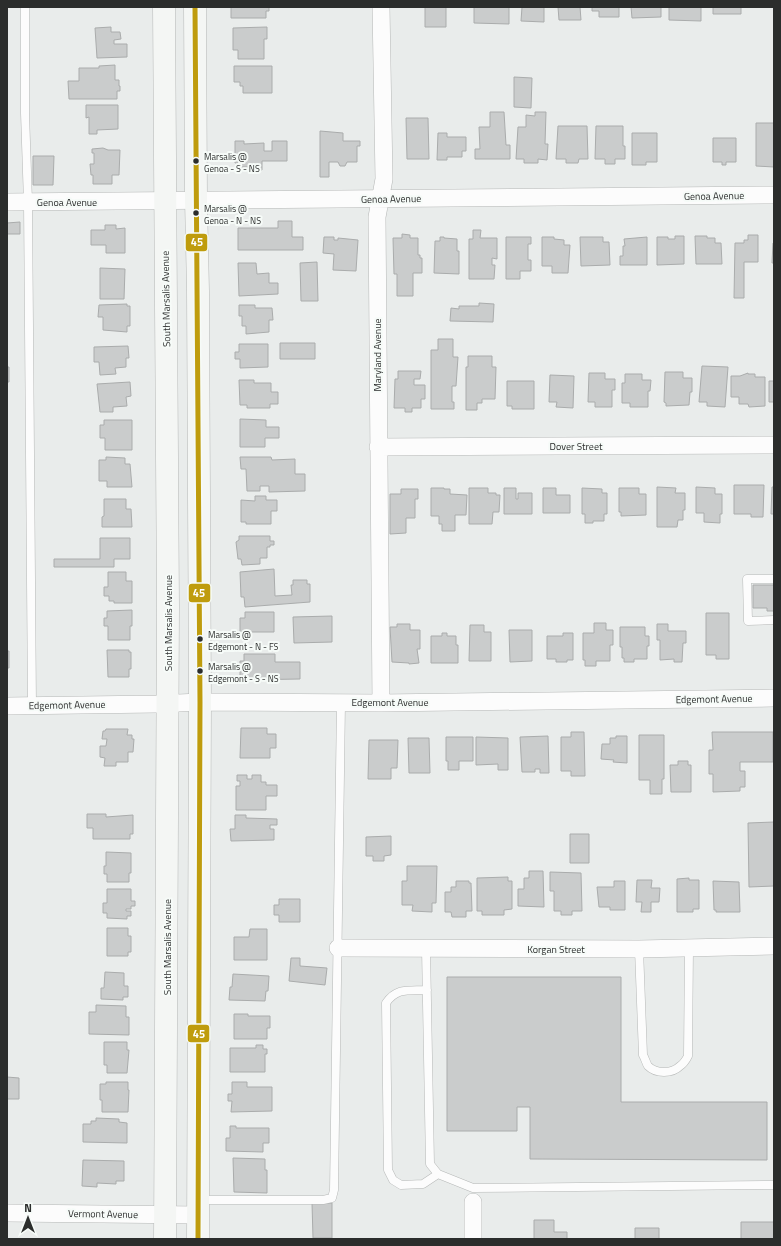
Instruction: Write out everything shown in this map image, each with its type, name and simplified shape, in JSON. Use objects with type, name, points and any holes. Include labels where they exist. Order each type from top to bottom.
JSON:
[{"type":"main road","name":"South Marsalis Avenue","points":[[164,7],[168,704],[165,1239]]},
{"type":"main road","points":[[195,7],[200,702],[198,1239]]},
{"type":"street","name":"Maryland Avenue","points":[[381,7],[384,179],[377,217],[381,703]]},
{"type":"street","name":"Genoa Avenue","points":[[7,202],[380,200],[774,195]]},
{"type":"street","name":"Dover Street","points":[[378,447],[774,445]]},
{"type":"street","name":"Edgemont Avenue","points":[[7,706],[168,704],[200,702],[381,703],[774,698]]},
{"type":"street","name":"Korgan Street","points":[[338,948],[639,949],[774,946]]},
{"type":"street","points":[[473,1195],[473,1239]]},
{"type":"street","name":"Vermont Avenue","points":[[7,1213],[165,1215],[198,1207]]},
{"type":"lane","points":[[25,7],[32,706]]},
{"type":"lane","points":[[774,579],[747,579],[748,621],[774,620]]},
{"type":"lane","points":[[198,1207],[323,1200],[332,1198],[334,1190],[341,703]]},
{"type":"lane","points":[[639,949],[643,1055],[647,1065],[653,1070],[661,1072],[671,1071],[680,1067],[688,1056],[689,948]]},
{"type":"lane","points":[[426,949],[430,1164],[438,1174],[473,1195],[774,1185]]},
{"type":"lane","points":[[427,990],[398,992],[391,996],[386,1003],[388,1170],[393,1180],[401,1185],[423,1184],[438,1174]]},
{"type":"building","points":[[231,7],[269,7],[269,11],[266,11],[266,18],[231,18]]},
{"type":"building","points":[[425,7],[446,7],[446,27],[425,27]]},
{"type":"building","points":[[474,7],[509,7],[509,24],[474,23]]},
{"type":"building","points":[[522,7],[544,7],[544,22],[521,21]]},
{"type":"building","points":[[558,7],[580,7],[581,20],[559,20]]},
{"type":"building","points":[[592,7],[619,7],[619,17],[599,17],[599,11],[592,11]]},
{"type":"building","points":[[631,7],[661,7],[661,17],[632,18]]},
{"type":"building","points":[[669,7],[701,7],[701,21],[669,20]]},
{"type":"building","points":[[713,7],[741,7],[741,14],[713,14]]},
{"type":"building","points":[[111,27],[111,32],[120,32],[121,39],[114,40],[114,44],[127,44],[127,57],[97,58],[95,28]]},
{"type":"building","points":[[267,27],[267,39],[264,39],[264,59],[238,59],[238,50],[233,50],[233,28]]},
{"type":"building","points":[[115,65],[115,80],[119,80],[120,86],[120,91],[117,91],[117,99],[69,99],[68,81],[79,81],[79,68],[99,68],[99,66]]},
{"type":"building","points":[[234,66],[272,66],[272,93],[243,93],[243,86],[240,86],[240,82],[234,82]]},
{"type":"building","points":[[514,77],[532,78],[531,108],[514,107]]},
{"type":"building","points":[[86,105],[118,105],[118,129],[97,130],[97,134],[89,134],[89,117],[86,118]]},
{"type":"building","points":[[490,112],[504,112],[506,145],[510,145],[510,159],[475,159],[475,149],[480,149],[479,127],[490,127]]},
{"type":"building","points":[[535,112],[546,112],[545,144],[548,144],[547,160],[538,159],[538,163],[524,163],[524,159],[516,159],[518,127],[526,127],[526,115],[535,116]]},
{"type":"building","points":[[406,118],[428,118],[429,159],[407,159]]},
{"type":"building","points":[[756,123],[774,123],[774,167],[756,166]]},
{"type":"building","points":[[558,126],[587,126],[588,159],[579,159],[578,163],[566,163],[566,159],[556,159]]},
{"type":"building","points":[[596,126],[623,126],[623,146],[625,146],[625,159],[615,159],[615,164],[605,164],[605,159],[595,159]]},
{"type":"building","points":[[320,131],[343,133],[343,141],[360,141],[360,146],[357,146],[357,162],[347,162],[345,166],[340,166],[338,162],[329,162],[329,177],[320,177]]},
{"type":"building","points":[[438,133],[447,133],[447,137],[466,137],[466,151],[462,151],[462,157],[447,157],[447,160],[437,160]]},
{"type":"building","points":[[632,133],[657,133],[657,162],[646,162],[646,165],[632,165]]},
{"type":"building","points":[[713,138],[736,138],[736,162],[726,162],[726,165],[722,165],[722,162],[713,162]]},
{"type":"building","points":[[235,141],[244,141],[244,144],[264,143],[264,151],[272,151],[272,141],[287,141],[287,161],[262,161],[262,170],[251,170],[251,167],[239,167],[239,163],[235,163]]},
{"type":"building","points":[[103,148],[108,150],[120,150],[119,175],[112,175],[112,184],[93,184],[93,175],[91,175],[90,164],[94,164],[94,153],[92,153],[92,149]]},
{"type":"building","points":[[33,156],[54,156],[53,185],[33,185]]},
{"type":"building","points":[[278,221],[292,221],[292,237],[303,237],[303,250],[238,250],[238,228],[278,228]]},
{"type":"building","points":[[20,222],[20,234],[7,234],[7,223]]},
{"type":"building","points":[[105,225],[116,225],[116,229],[125,228],[125,253],[106,253],[106,245],[91,245],[91,230],[105,230]]},
{"type":"building","points":[[473,230],[481,230],[480,238],[497,238],[497,259],[492,258],[492,265],[495,265],[494,279],[469,279],[469,239],[473,239]]},
{"type":"building","points":[[402,234],[410,235],[410,238],[418,238],[418,255],[422,258],[422,273],[413,273],[413,296],[397,296],[397,274],[394,274],[393,238],[402,238]]},
{"type":"building","points":[[748,235],[758,235],[758,262],[744,262],[744,298],[734,298],[735,243],[744,243],[744,240],[748,240]]},
{"type":"building","points":[[675,236],[684,236],[684,264],[657,265],[657,237],[668,237],[668,239],[675,239]]},
{"type":"building","points":[[695,236],[715,238],[715,243],[721,243],[722,264],[696,264]]},
{"type":"building","points":[[324,237],[334,237],[334,240],[338,240],[338,238],[358,240],[356,271],[333,270],[334,254],[323,253]]},
{"type":"building","points":[[440,237],[457,239],[457,251],[459,251],[459,274],[434,273],[435,241],[440,241]]},
{"type":"building","points":[[506,237],[531,237],[531,244],[528,244],[528,260],[531,260],[531,271],[520,271],[520,279],[506,279]]},
{"type":"building","points":[[542,237],[554,237],[554,239],[564,240],[564,245],[570,245],[568,273],[552,273],[552,266],[542,266]]},
{"type":"building","points":[[580,237],[603,237],[603,242],[609,242],[610,265],[581,266]]},
{"type":"building","points":[[647,237],[647,265],[620,265],[620,256],[623,256],[623,246],[625,246],[624,239]]},
{"type":"building","points":[[773,243],[774,263],[772,263]]},
{"type":"building","points":[[317,262],[318,301],[301,301],[300,263]]},
{"type":"building","points":[[238,263],[256,263],[257,274],[269,273],[269,283],[278,283],[278,294],[239,296]]},
{"type":"building","points":[[100,268],[125,269],[124,299],[100,299]]},
{"type":"building","points":[[479,303],[494,304],[493,322],[450,321],[451,308],[459,309],[459,306],[479,306]]},
{"type":"building","points":[[127,304],[127,306],[130,306],[130,326],[127,326],[127,332],[103,330],[103,317],[98,317],[99,305]]},
{"type":"building","points":[[239,305],[255,305],[255,308],[272,308],[273,320],[269,320],[269,332],[246,334],[246,326],[242,326],[242,316],[239,316]]},
{"type":"building","points":[[438,339],[453,339],[453,357],[458,357],[456,386],[452,386],[452,402],[454,402],[454,409],[431,409],[431,350],[438,350]]},
{"type":"building","points":[[280,343],[315,343],[315,359],[280,359]]},
{"type":"building","points":[[239,344],[268,344],[268,367],[240,368],[240,359],[235,359],[235,352],[239,352]]},
{"type":"building","points":[[128,346],[129,358],[126,358],[126,367],[115,368],[116,374],[100,375],[99,362],[94,362],[94,347]]},
{"type":"building","points":[[468,356],[492,356],[492,367],[496,367],[495,399],[482,399],[482,403],[477,403],[477,410],[466,410],[466,367],[468,367]]},
{"type":"building","points":[[702,366],[728,367],[725,407],[707,406],[707,402],[699,402]]},
{"type":"building","points":[[7,367],[9,367],[9,382],[7,382]]},
{"type":"building","points":[[398,371],[421,371],[420,379],[414,379],[414,385],[425,385],[425,399],[421,399],[421,408],[412,408],[412,412],[405,412],[405,408],[394,408],[395,379],[398,379]]},
{"type":"building","points":[[665,372],[683,372],[683,378],[692,378],[692,392],[690,392],[689,405],[666,406],[666,403],[664,402]]},
{"type":"building","points":[[589,373],[605,373],[605,379],[615,379],[615,390],[612,390],[612,407],[595,407],[595,402],[588,402]]},
{"type":"building","points":[[748,373],[755,374],[755,377],[765,377],[765,406],[749,407],[748,404],[739,404],[739,397],[731,397],[731,376],[740,376]]},
{"type":"building","points":[[625,374],[642,374],[642,380],[651,380],[650,391],[648,391],[648,407],[630,407],[630,403],[622,403],[622,383],[625,383]]},
{"type":"building","points":[[550,375],[574,376],[573,408],[556,407],[557,402],[549,402]]},
{"type":"building","points":[[239,380],[254,380],[254,383],[271,383],[271,392],[278,392],[278,404],[270,404],[270,408],[247,408],[247,405],[240,405]]},
{"type":"building","points":[[507,381],[534,381],[534,409],[512,409],[512,406],[507,406]]},
{"type":"building","points":[[769,381],[774,381],[774,402],[769,402]]},
{"type":"building","points":[[130,382],[131,396],[126,397],[127,406],[113,407],[113,412],[100,412],[97,384]]},
{"type":"building","points":[[240,419],[266,420],[266,427],[279,427],[279,438],[265,438],[265,447],[240,447]]},
{"type":"building","points":[[104,420],[132,420],[132,450],[105,450],[105,438],[100,438],[100,425],[104,425]]},
{"type":"building","points":[[106,457],[125,458],[125,464],[130,464],[132,487],[107,487],[107,481],[99,481],[99,460],[106,460]]},
{"type":"building","points":[[240,457],[271,457],[272,460],[295,459],[295,474],[305,474],[305,491],[269,492],[269,486],[260,486],[260,491],[247,491],[246,469],[241,469]]},
{"type":"building","points":[[734,485],[764,485],[763,517],[751,517],[751,514],[734,514]]},
{"type":"building","points":[[657,487],[676,488],[675,493],[685,493],[685,510],[683,510],[683,520],[678,520],[677,527],[657,527]]},
{"type":"building","points":[[696,487],[715,488],[715,494],[722,494],[722,514],[720,514],[720,523],[704,522],[704,513],[696,513]]},
{"type":"building","points":[[772,487],[774,487],[774,514],[771,514]]},
{"type":"building","points":[[431,488],[450,489],[450,494],[467,495],[466,515],[455,515],[455,531],[442,531],[442,524],[439,524],[439,516],[431,516]]},
{"type":"building","points":[[469,488],[488,488],[488,493],[496,493],[496,495],[500,495],[499,512],[493,512],[492,524],[469,524]]},
{"type":"building","points":[[504,488],[516,488],[516,499],[518,499],[518,493],[532,493],[532,514],[504,514]]},
{"type":"building","points":[[543,488],[556,488],[556,495],[570,495],[570,513],[543,513]]},
{"type":"building","points":[[582,488],[602,489],[602,493],[607,493],[607,514],[604,514],[604,521],[585,523],[585,514],[582,514]]},
{"type":"building","points":[[619,488],[639,488],[639,494],[646,494],[646,515],[621,516],[621,512],[619,512]]},
{"type":"building","points":[[401,489],[418,489],[418,499],[415,499],[415,518],[406,518],[406,533],[390,534],[390,494],[401,494]]},
{"type":"building","points":[[255,496],[266,496],[266,500],[277,500],[277,511],[271,511],[271,524],[246,524],[246,522],[241,522],[241,500],[255,501]]},
{"type":"building","points":[[104,499],[126,499],[126,509],[131,509],[132,527],[102,527],[102,517],[104,516]]},
{"type":"building","points":[[239,536],[270,536],[270,541],[274,541],[274,545],[267,547],[267,558],[260,558],[260,564],[242,565],[241,559],[238,559],[236,542],[239,540]]},
{"type":"building","points":[[100,538],[130,538],[130,559],[114,559],[114,567],[54,567],[54,559],[100,559]]},
{"type":"building","points":[[274,569],[275,596],[292,595],[291,585],[293,585],[293,580],[307,580],[307,584],[310,584],[310,602],[245,607],[244,597],[241,597],[240,572]]},
{"type":"building","points":[[108,572],[126,572],[126,581],[132,581],[132,603],[114,603],[114,601],[109,601],[109,596],[104,596],[104,587],[108,587]]},
{"type":"building","points":[[753,585],[774,585],[774,611],[767,611],[767,608],[753,608]]},
{"type":"building","points":[[132,610],[130,640],[108,640],[108,626],[104,626],[104,618],[107,618],[107,611]]},
{"type":"building","points":[[245,612],[274,612],[274,632],[240,632],[240,618],[245,618]]},
{"type":"building","points":[[706,613],[729,613],[729,659],[716,659],[716,655],[706,655]]},
{"type":"building","points":[[332,616],[332,642],[294,643],[293,617]]},
{"type":"building","points":[[594,623],[606,623],[606,630],[613,630],[613,645],[610,645],[610,661],[596,661],[596,666],[585,666],[585,660],[583,660],[583,633],[594,633]]},
{"type":"building","points":[[397,624],[410,624],[410,630],[420,630],[420,649],[417,649],[419,663],[409,664],[392,662],[390,627],[397,627]]},
{"type":"building","points":[[657,624],[668,624],[668,631],[686,631],[686,643],[683,643],[682,662],[674,662],[674,659],[660,660],[660,640],[657,640]]},
{"type":"building","points":[[470,625],[484,625],[484,632],[491,632],[491,661],[469,661]]},
{"type":"building","points":[[620,627],[645,627],[645,636],[649,636],[647,659],[634,659],[634,662],[624,662],[624,658],[622,658],[622,647],[620,647]]},
{"type":"building","points":[[509,630],[532,630],[532,661],[510,662]]},
{"type":"building","points":[[442,633],[447,633],[447,636],[456,636],[456,645],[458,645],[458,663],[431,663],[431,636],[442,636]]},
{"type":"building","points":[[563,633],[573,633],[573,660],[567,660],[567,662],[556,662],[556,659],[547,659],[547,636],[563,636]]},
{"type":"building","points":[[107,650],[129,650],[129,652],[131,652],[131,669],[129,669],[129,677],[108,677]]},
{"type":"building","points":[[7,651],[9,651],[9,668],[7,668]]},
{"type":"building","points":[[244,654],[275,654],[275,662],[300,662],[300,679],[240,680],[240,661],[244,661]]},
{"type":"building","points":[[241,728],[267,728],[267,734],[276,734],[276,748],[270,748],[270,758],[240,758]]},
{"type":"building","points":[[106,729],[128,729],[127,735],[132,735],[132,739],[134,739],[133,752],[128,752],[128,762],[116,762],[116,766],[104,766],[105,758],[100,757],[100,746],[106,746],[107,739],[102,739],[103,731]]},
{"type":"building","points":[[571,732],[584,732],[585,776],[571,776],[571,771],[561,771],[561,737],[571,737]]},
{"type":"building","points":[[712,732],[773,732],[773,762],[740,762],[740,771],[745,771],[745,787],[740,787],[740,791],[713,792],[713,774],[709,774],[709,750],[713,750]]},
{"type":"building","points":[[639,735],[664,735],[664,779],[662,779],[662,794],[650,794],[650,780],[639,780]]},
{"type":"building","points":[[548,736],[549,773],[540,773],[540,769],[535,769],[535,772],[522,772],[520,737]]},
{"type":"building","points":[[616,736],[627,736],[627,763],[601,759],[602,744],[610,744],[610,738],[616,738]]},
{"type":"building","points":[[446,737],[473,737],[473,761],[459,761],[459,770],[448,770],[448,761],[446,761]]},
{"type":"building","points":[[476,737],[508,738],[508,770],[498,770],[498,764],[476,765]]},
{"type":"building","points":[[408,738],[429,738],[430,773],[409,773]]},
{"type":"building","points":[[369,740],[398,740],[397,768],[391,768],[391,779],[368,779]]},
{"type":"building","points":[[678,761],[688,761],[688,765],[691,765],[691,792],[671,792],[670,765],[678,765]]},
{"type":"building","points":[[237,775],[247,775],[247,779],[252,779],[252,775],[261,775],[261,782],[266,782],[266,785],[277,785],[277,796],[266,796],[266,810],[236,810],[236,786],[240,786],[240,781],[237,781]]},
{"type":"building","points":[[87,814],[106,814],[106,817],[133,815],[133,834],[130,834],[130,839],[93,839],[93,828],[87,828]]},
{"type":"building","points":[[235,815],[246,815],[246,818],[277,819],[277,825],[270,825],[270,829],[274,829],[274,840],[231,841],[230,829],[235,829]]},
{"type":"building","points":[[774,822],[774,886],[749,887],[748,823]]},
{"type":"building","points":[[570,834],[589,834],[589,863],[570,863]]},
{"type":"building","points":[[391,836],[391,855],[384,856],[384,861],[373,861],[373,856],[366,856],[366,837]]},
{"type":"building","points":[[106,852],[131,853],[131,873],[129,873],[129,882],[107,882],[107,874],[104,874],[104,866],[106,866]]},
{"type":"building","points":[[407,866],[437,866],[436,903],[432,903],[432,912],[412,911],[413,905],[402,905],[402,881],[407,881]]},
{"type":"building","points":[[529,871],[543,871],[544,907],[518,906],[518,889],[524,889],[524,878],[529,878]]},
{"type":"building","points":[[550,872],[581,873],[582,911],[572,911],[572,915],[561,915],[561,911],[554,911],[554,891],[550,891]]},
{"type":"building","points":[[508,877],[508,881],[512,881],[512,909],[504,910],[504,915],[482,915],[482,911],[477,911],[477,878]]},
{"type":"building","points":[[689,878],[689,880],[699,880],[699,909],[693,909],[693,912],[677,912],[677,879]]},
{"type":"building","points":[[637,880],[652,880],[651,888],[660,888],[659,902],[651,902],[651,912],[641,912],[642,902],[636,902]]},
{"type":"building","points":[[456,881],[469,881],[469,883],[471,883],[472,911],[466,911],[466,917],[452,917],[451,912],[445,912],[445,892],[451,892],[451,887],[456,887]]},
{"type":"building","points":[[614,881],[625,881],[625,910],[610,910],[610,907],[599,907],[597,887],[614,887]]},
{"type":"building","points":[[713,881],[739,882],[740,912],[716,912],[716,910],[714,910]]},
{"type":"building","points":[[107,889],[131,889],[131,901],[135,901],[135,906],[131,906],[131,909],[126,909],[126,911],[131,911],[131,916],[127,916],[127,919],[107,918],[107,913],[103,913],[103,903],[107,903]]},
{"type":"building","points":[[279,899],[300,899],[300,922],[279,922],[279,915],[274,915],[274,905],[279,905]]},
{"type":"building","points":[[107,928],[128,928],[128,936],[131,936],[131,952],[128,952],[128,956],[107,956]]},
{"type":"building","points":[[250,929],[267,929],[267,960],[234,960],[234,937],[249,937]]},
{"type":"building","points":[[291,958],[300,958],[300,966],[327,968],[325,985],[289,981]]},
{"type":"building","points":[[105,972],[124,973],[124,986],[128,986],[128,997],[123,997],[123,1000],[101,999],[101,988],[104,988]]},
{"type":"building","points":[[233,974],[269,976],[268,991],[266,991],[265,1001],[229,1000]]},
{"type":"building","points":[[447,977],[621,977],[621,1102],[767,1102],[767,1160],[530,1159],[530,1107],[517,1107],[517,1131],[447,1131]]},
{"type":"building","points":[[96,1005],[126,1006],[126,1017],[129,1017],[129,1035],[89,1034],[89,1012],[96,1012]]},
{"type":"building","points":[[234,1014],[248,1014],[248,1016],[270,1016],[270,1028],[267,1028],[267,1039],[234,1039]]},
{"type":"building","points":[[104,1042],[127,1042],[127,1050],[129,1050],[127,1073],[107,1073],[107,1065],[104,1065]]},
{"type":"building","points":[[256,1045],[263,1045],[263,1049],[267,1049],[267,1054],[265,1054],[265,1072],[230,1072],[230,1048],[256,1048]]},
{"type":"building","points":[[7,1077],[19,1078],[19,1099],[7,1099]]},
{"type":"building","points":[[106,1082],[128,1082],[128,1112],[102,1112],[100,1084],[106,1084]]},
{"type":"building","points":[[232,1082],[247,1082],[247,1087],[272,1087],[272,1111],[231,1112],[232,1101],[228,1101],[228,1094],[232,1094]]},
{"type":"building","points":[[96,1118],[119,1119],[119,1122],[127,1123],[127,1143],[83,1142],[83,1124],[91,1124],[91,1121],[96,1121]]},
{"type":"building","points":[[230,1126],[236,1126],[236,1128],[269,1128],[269,1143],[263,1143],[263,1152],[226,1151],[226,1138],[230,1138]]},
{"type":"building","points":[[233,1158],[265,1159],[265,1170],[267,1170],[267,1193],[234,1192]]},
{"type":"building","points":[[83,1160],[124,1161],[124,1181],[116,1181],[116,1184],[97,1183],[97,1187],[82,1186]]},
{"type":"building","points":[[312,1203],[332,1203],[332,1238],[313,1238]]},
{"type":"building","points":[[534,1220],[554,1220],[554,1232],[567,1232],[567,1239],[534,1239]]},
{"type":"building","points":[[741,1222],[774,1222],[774,1239],[741,1239]]},
{"type":"building","points":[[635,1228],[659,1228],[659,1239],[635,1239]]},
{"type":"transit line","name":"45","points":[[195,7],[200,702],[198,1239]]},
{"type":"place","name":"Marsalis @ Genoa - S - NS","points":[[196,161]]},
{"type":"place","name":"Marsalis @ Genoa - N - NS","points":[[196,213]]},
{"type":"place","name":"Marsalis @ Edgemont - N - FS","points":[[200,639]]},
{"type":"place","name":"Marsalis @ Edgemont - S - NS","points":[[200,671]]}]
